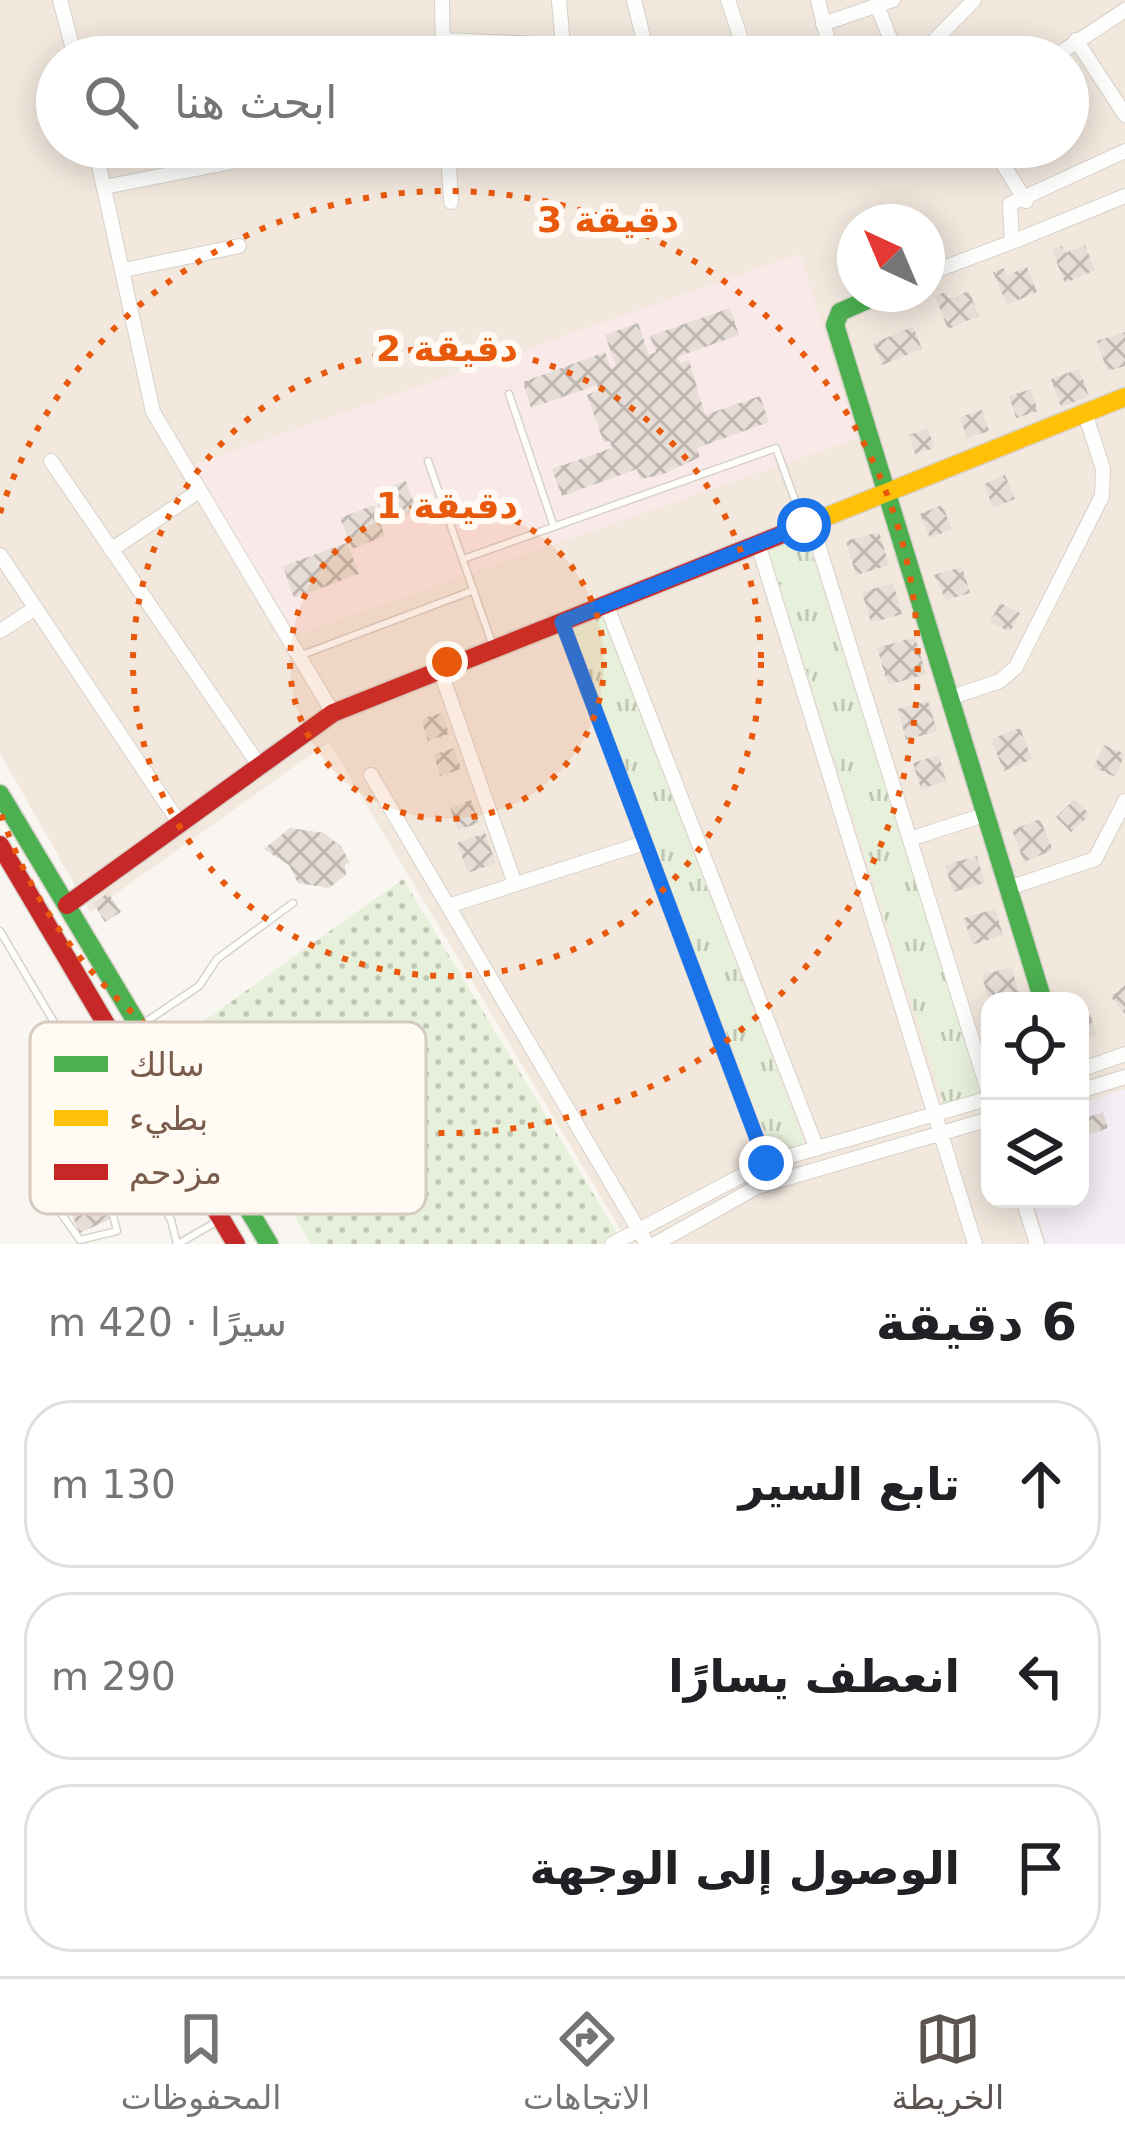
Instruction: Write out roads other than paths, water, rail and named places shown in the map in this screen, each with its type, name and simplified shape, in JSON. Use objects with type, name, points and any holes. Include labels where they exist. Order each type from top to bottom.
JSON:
[{"type":"main road","points":[[840,312],[836,326],[1040,992]]},
{"type":"main road","points":[[40,913],[67,905],[333,713],[1125,397]]},
{"type":"main road","points":[[0,794],[136,1022]]},
{"type":"main road","points":[[0,845],[103,1022]]},
{"type":"main road","points":[[218,1214],[236,1244]]},
{"type":"main road","points":[[251,1214],[269,1244]]},
{"type":"street","points":[[60,0],[69,36]]},
{"type":"street","points":[[442,0],[442,36]]},
{"type":"street","points":[[559,0],[563,36]]},
{"type":"street","points":[[634,0],[643,36]]},
{"type":"street","points":[[728,0],[740,36]]},
{"type":"street","points":[[818,0],[827,36]]},
{"type":"street","points":[[939,36],[974,0]]},
{"type":"street","points":[[824,24],[885,3],[892,36]]},
{"type":"street","points":[[1083,36],[1125,10]]},
{"type":"street","points":[[1089,60],[1125,115]]},
{"type":"street","points":[[1012,242],[1010,204],[1125,151]]},
{"type":"street","points":[[100,168],[153,412],[333,713]]},
{"type":"street","points":[[104,188],[202,168]]},
{"type":"street","points":[[449,168],[451,202]]},
{"type":"street","points":[[1005,168],[1025,201]]},
{"type":"street","points":[[945,267],[1125,196]]},
{"type":"street","points":[[124,270],[239,246]]},
{"type":"street","points":[[952,697],[1000,681],[1016,667],[1102,496],[1103,469],[1084,413]]},
{"type":"street","points":[[51,461],[259,765]]},
{"type":"street","points":[[111,550],[199,490]]},
{"type":"street","points":[[808,524],[981,1068]]},
{"type":"street","points":[[758,544],[975,1244]]},
{"type":"street","points":[[0,555],[178,821]]},
{"type":"street","points":[[606,604],[817,1149]]},
{"type":"street","points":[[0,631],[34,609]]},
{"type":"street","points":[[562,622],[766,1163]]},
{"type":"street","points":[[440,670],[514,884]]},
{"type":"street","points":[[370,775],[651,1244],[757,1187],[981,1121]]},
{"type":"street","points":[[1009,888],[1095,859],[1125,801]]},
{"type":"street","points":[[910,839],[987,814]]},
{"type":"street","points":[[448,906],[644,843]]},
{"type":"street","points":[[1089,1067],[1125,1054]]},
{"type":"street","points":[[1089,1088],[1125,1077]]},
{"type":"street","points":[[612,1244],[637,1226],[766,1163],[981,1100]]},
{"type":"street","points":[[1026,1208],[1037,1244]]},
{"type":"lane","points":[[509,394],[554,526]]},
{"type":"lane","points":[[463,559],[776,448],[808,524]]},
{"type":"lane","points":[[428,461],[494,649]]},
{"type":"lane","points":[[299,656],[474,590]]},
{"type":"lane","points":[[146,1022],[199,986],[217,959],[292,903]]},
{"type":"lane","points":[[0,931],[54,1022]]},
{"type":"lane","points":[[61,1214],[75,1238],[115,1239]]},
{"type":"lane","points":[[167,1214],[177,1244],[221,1219]]}]
